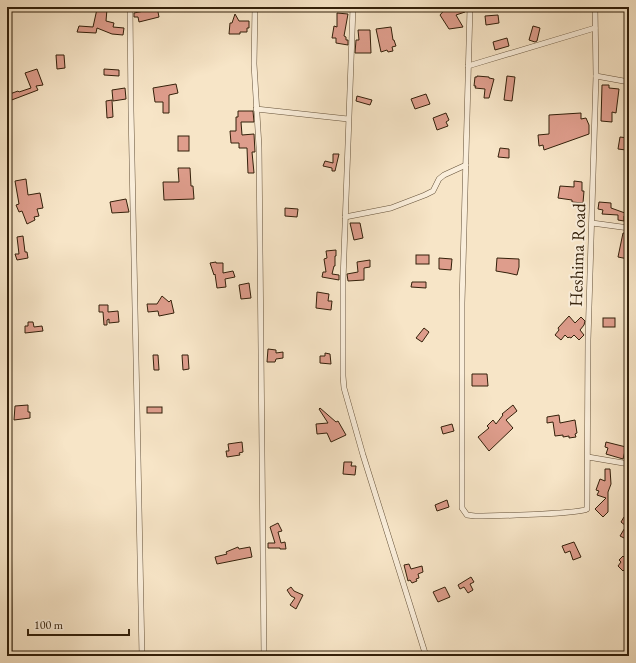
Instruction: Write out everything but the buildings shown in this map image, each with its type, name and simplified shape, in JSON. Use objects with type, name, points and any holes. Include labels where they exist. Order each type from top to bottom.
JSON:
[{"type":"street","points":[[130,7],[130,110],[142,656]]},
{"type":"street","points":[[255,7],[254,64],[259,147],[264,656]]},
{"type":"street","points":[[353,7],[345,217],[343,318],[344,388],[363,455],[426,656]]},
{"type":"street","points":[[345,217],[391,208],[425,195],[433,191],[441,177],[466,165],[470,7]]},
{"type":"street","name":"Heshima Road","points":[[466,165],[462,303],[463,511],[467,515],[475,516],[563,513],[586,510],[588,457],[588,340],[596,76],[595,7]]},
{"type":"street","points":[[468,66],[595,28]]},
{"type":"street","points":[[596,76],[629,82]]},
{"type":"street","points":[[256,109],[348,119]]},
{"type":"street","points":[[592,223],[629,228]]},
{"type":"street","points":[[7,363],[10,656]]},
{"type":"street","points":[[588,457],[629,464]]}]
